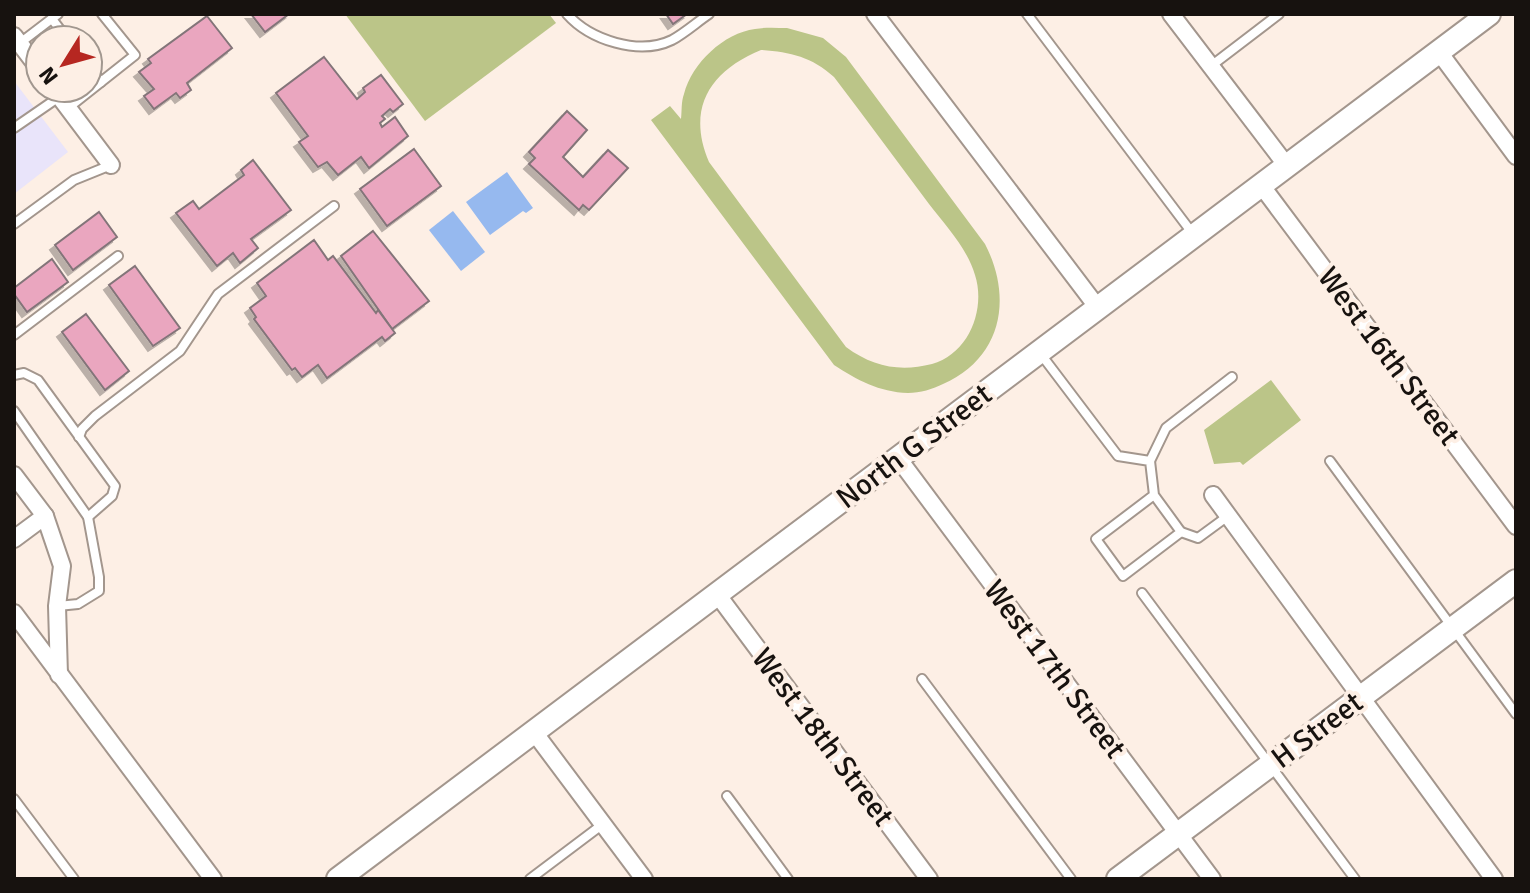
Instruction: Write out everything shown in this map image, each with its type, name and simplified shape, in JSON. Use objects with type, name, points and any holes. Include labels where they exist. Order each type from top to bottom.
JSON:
[{"type":"street","points":[[875,14],[1098,308]]},
{"type":"street","points":[[1171,14],[1287,166]]},
{"type":"street","name":"North G Street","points":[[347,876],[1439,52],[1475,18]]},
{"type":"street","points":[[1439,52],[1516,156]]},
{"type":"street","points":[[65,104],[111,165]]},
{"type":"street","name":"West 16th Street","points":[[1261,185],[1516,526]]},
{"type":"street","name":"West 17th Street","points":[[898,458],[1212,879]]},
{"type":"street","points":[[14,475],[45,516],[62,566],[57,606],[59,675]]},
{"type":"street","points":[[1213,495],[1494,879]]},
{"type":"street","points":[[14,539],[45,516]]},
{"type":"street","name":"H Street","points":[[1118,879],[1516,581]]},
{"type":"street","name":"West 18th Street","points":[[717,594],[929,879]]},
{"type":"street","points":[[14,613],[213,879]]},
{"type":"street","points":[[534,732],[644,879]]},
{"type":"lane","points":[[102,14],[135,55],[104,80]]},
{"type":"lane","points":[[567,14],[597,36],[622,44],[647,47],[671,40],[709,14]]},
{"type":"lane","points":[[1027,14],[1194,236]]},
{"type":"lane","points":[[1211,66],[1279,14]]},
{"type":"lane","points":[[17,39],[55,16]]},
{"type":"lane","points":[[14,128],[50,104]]},
{"type":"lane","points":[[14,224],[74,180],[111,165]]},
{"type":"lane","points":[[79,437],[82,429],[95,416],[180,351],[218,294],[334,206]]},
{"type":"lane","points":[[14,335],[118,256]]},
{"type":"lane","points":[[1039,352],[1118,456],[1150,461]]},
{"type":"lane","points":[[14,375],[24,373],[38,380],[115,486],[112,496],[88,517]]},
{"type":"lane","points":[[1228,516],[1198,538],[1181,532],[1154,495],[1150,461],[1166,428],[1232,377]]},
{"type":"lane","points":[[14,411],[88,517],[99,591],[78,604],[57,606]]},
{"type":"lane","points":[[1330,461],[1516,714]]},
{"type":"lane","points":[[1154,495],[1096,539],[1123,576],[1181,532]]},
{"type":"lane","points":[[1142,593],[1355,879]]},
{"type":"lane","points":[[922,679],[1071,879]]},
{"type":"lane","points":[[727,796],[788,879]]},
{"type":"lane","points":[[14,799],[74,879]]},
{"type":"lane","points":[[530,879],[603,824]]},
{"type":"shaded area","points":[[14,81],[24,94],[24,104],[31,104],[68,152],[14,194]]},
{"type":"green space","points":[[345,14],[549,14],[556,23],[425,121]]},
{"type":"green space","points":[[759,28],[787,28],[823,38],[846,57],[985,244],[994,264],[1000,305],[990,343],[963,373],[939,386],[913,393],[887,390],[860,380],[834,365],[651,120],[670,106],[681,119],[682,100],[688,82],[702,61],[721,43],[732,36]],"holes":[[[761,50],[809,60],[834,77],[967,256],[978,288],[976,315],[965,340],[945,359],[909,368],[887,366],[866,359],[846,347],[709,162],[700,125],[707,94],[728,69]]]},
{"type":"green space","points":[[1271,380],[1301,420],[1243,465],[1240,462],[1214,464],[1204,430]]},
{"type":"water","points":[[507,172],[533,208],[526,213],[523,211],[490,235],[466,202]]},
{"type":"water","points":[[453,211],[485,252],[461,271],[429,230]]},
{"type":"building","points":[[251,14],[289,14],[265,32]]},
{"type":"building","points":[[666,14],[687,14],[673,24]]},
{"type":"building","points":[[207,16],[232,48],[187,83],[191,90],[180,98],[176,93],[154,109],[144,96],[154,89],[139,72],[151,63],[148,59]]},
{"type":"building","points":[[324,57],[357,99],[365,92],[363,88],[381,75],[403,104],[393,112],[390,109],[382,116],[385,119],[380,123],[382,127],[395,117],[408,136],[369,168],[361,157],[338,175],[327,162],[318,167],[299,142],[308,136],[276,93]]},
{"type":"building","points":[[567,111],[587,130],[563,157],[583,177],[608,150],[628,168],[589,210],[583,205],[579,210],[529,164],[535,158],[529,152]]},
{"type":"building","points":[[414,149],[441,186],[387,226],[360,189]]},
{"type":"building","points":[[253,160],[291,210],[251,239],[258,248],[240,263],[233,253],[217,266],[176,213],[193,201],[199,209],[244,175],[241,170]]},
{"type":"building","points":[[99,212],[117,237],[73,270],[55,245]]},
{"type":"building","points":[[373,231],[429,301],[392,329],[341,256]]},
{"type":"building","points":[[314,240],[328,260],[333,256],[395,333],[385,341],[382,337],[327,378],[318,365],[302,377],[295,368],[292,370],[254,319],[256,317],[250,308],[266,296],[257,283]]},
{"type":"building","points":[[52,259],[68,282],[27,312],[14,294],[14,288]]},
{"type":"building","points":[[135,266],[180,328],[153,346],[109,285]]},
{"type":"building","points":[[86,314],[129,371],[105,390],[62,332]]}]
